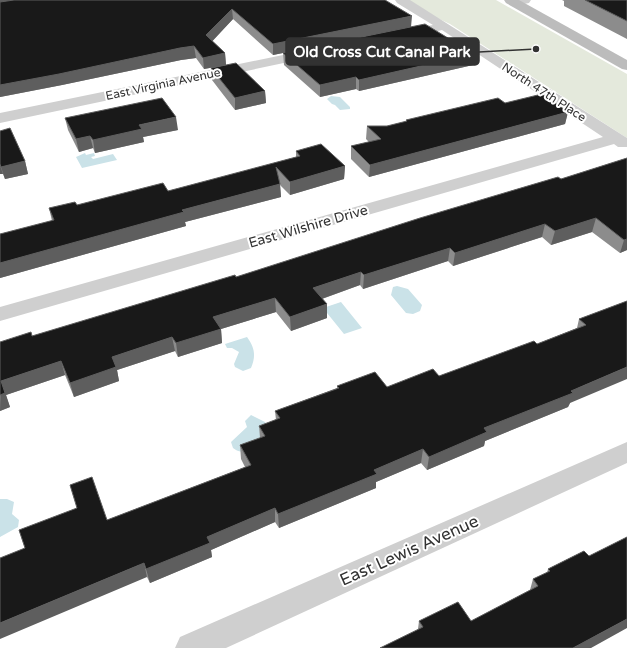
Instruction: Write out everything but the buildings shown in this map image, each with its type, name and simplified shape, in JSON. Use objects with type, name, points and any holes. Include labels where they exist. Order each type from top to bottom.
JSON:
[{"type":"street","name":"North 47th Place","points":[[401,0],[444,26],[622,142]]},
{"type":"street","points":[[516,1],[627,66]]},
{"type":"street","points":[[389,37],[444,26]]},
{"type":"street","name":"East Virginia Avenue","points":[[0,118],[327,50]]},
{"type":"street","name":"East Wilshire Drive","points":[[0,314],[622,142]]},
{"type":"street","name":"East Lewis Avenue","points":[[191,648],[627,452]]},
{"type":"shaded area","points":[[409,0],[496,0],[627,74],[627,138],[450,24],[435,17]]},
{"type":"water","points":[[331,96],[340,97],[350,107],[350,109],[340,110],[327,99]]},
{"type":"water","points":[[85,153],[86,155],[94,153],[95,156],[91,157],[93,159],[113,154],[117,160],[82,168],[76,157]]},
{"type":"water","points":[[397,286],[408,289],[422,305],[420,311],[413,314],[406,313],[391,295],[393,287]]},
{"type":"water","points":[[341,302],[362,328],[344,334],[323,308]]},
{"type":"water","points":[[247,337],[253,348],[254,360],[251,368],[243,371],[235,367],[234,364],[239,352],[232,348],[227,348],[225,344]]},
{"type":"water","points":[[251,415],[268,425],[252,447],[241,452],[233,448],[231,442],[247,427],[245,421]]},
{"type":"water","points":[[0,499],[7,499],[14,502],[12,514],[19,520],[18,527],[0,537]]},
{"type":"place","name":"Old Cross Cut Canal Park","points":[[536,49]]}]
